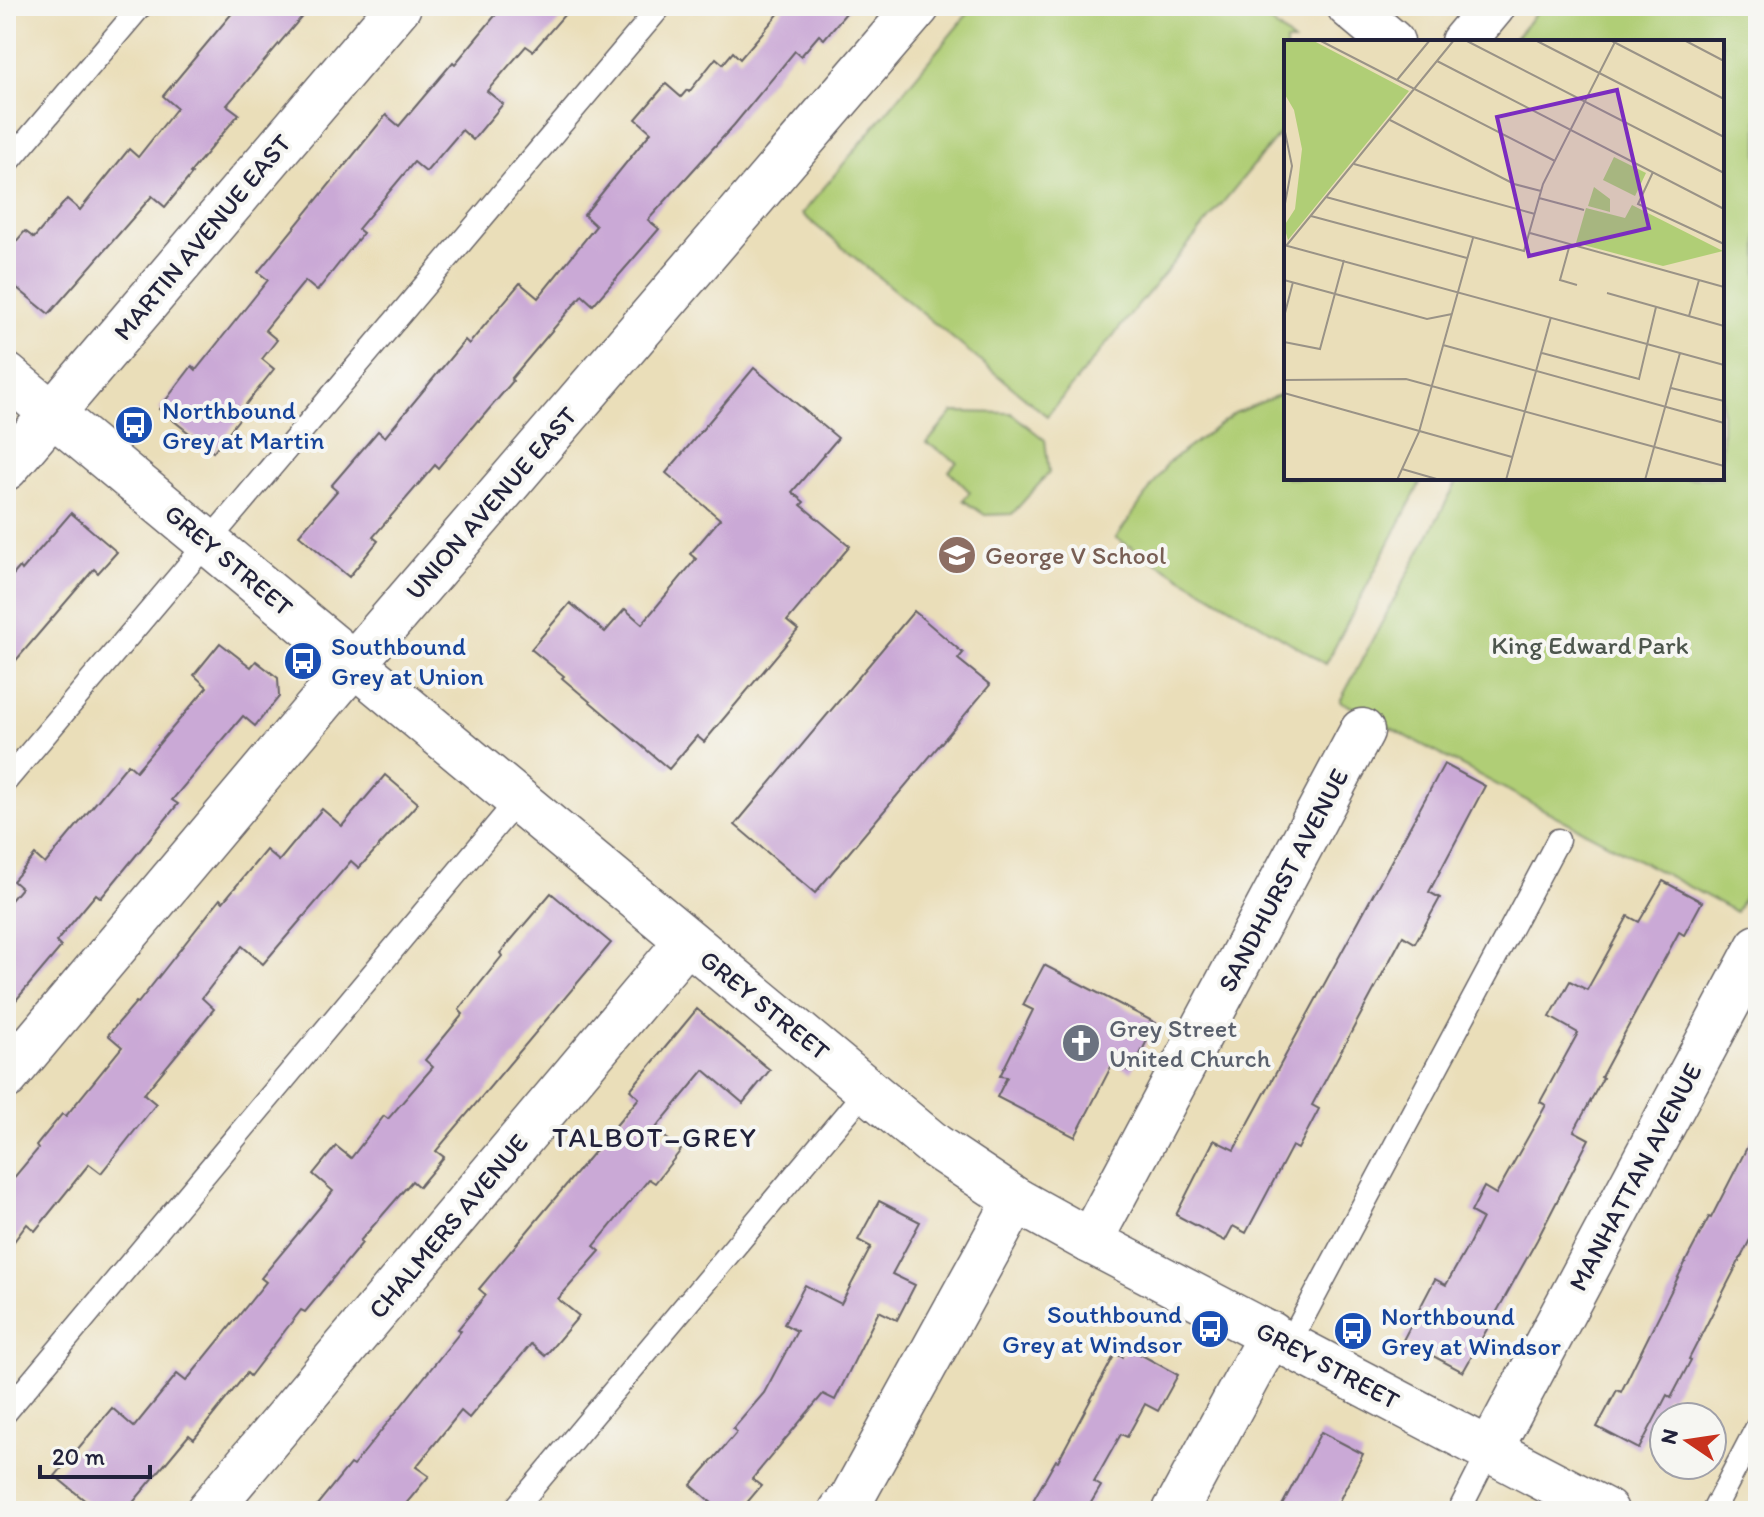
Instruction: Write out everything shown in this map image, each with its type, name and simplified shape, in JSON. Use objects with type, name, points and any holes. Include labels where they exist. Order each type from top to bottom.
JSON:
[{"type":"street","name":"MARTIN AVENUE EAST","points":[[6,468],[399,6]]},
{"type":"street","name":"UNION AVENUE EAST","points":[[6,1077],[353,664],[918,6]]},
{"type":"street","points":[[1349,6],[1390,40]]},
{"type":"street","points":[[1465,40],[1493,6]]},
{"type":"street","name":"GREY STREET","points":[[6,375],[935,1146],[1016,1200],[1090,1241],[1606,1511]]},
{"type":"street","name":"SANDHURST AVENUE","points":[[1090,1241],[1362,731]]},
{"type":"street","name":"CHALMERS AVENUE","points":[[208,1511],[687,941]]},
{"type":"street","name":"MANHATTAN AVENUE","points":[[1490,1450],[1746,1000],[1758,947]]},
{"type":"street","points":[[848,1507],[1016,1200]]},
{"type":"street","points":[[1175,1511],[1280,1339]]},
{"type":"lane","points":[[6,165],[141,6]]},
{"type":"lane","points":[[6,781],[661,6]]},
{"type":"lane","points":[[6,1412],[517,801]]},
{"type":"lane","points":[[1280,1339],[1558,840]]},
{"type":"lane","points":[[513,1511],[868,1088]]},
{"type":"lane","points":[[1713,1511],[1758,1425]]},
{"type":"lane","points":[[1459,1511],[1490,1450]]},
{"type":"green space","points":[[974,6],[1251,6],[1292,40],[1284,40],[1284,128],[1047,416],[802,214]]},
{"type":"green space","name":"King Edward Park","points":[[1542,6],[1758,6],[1758,870],[1736,912],[1340,701],[1458,480],[1724,480],[1724,40],[1514,40]]},
{"type":"green space","points":[[1284,393],[1284,480],[1422,480],[1326,664],[1116,538],[1168,463],[1235,413]]},
{"type":"green space","points":[[953,412],[1011,413],[1045,440],[1049,473],[1012,514],[985,515],[963,500],[970,492],[949,471],[957,462],[927,443]]},
{"type":"building","points":[[238,6],[311,6],[227,105],[239,114],[165,207],[152,196],[49,314],[6,279],[6,253],[25,231],[34,238],[67,199],[80,210],[129,149],[138,157],[177,108],[163,96]]},
{"type":"building","points":[[503,6],[572,6],[533,51],[526,46],[487,91],[503,104],[473,140],[462,130],[426,172],[414,162],[358,229],[363,233],[317,291],[305,281],[265,330],[277,340],[262,359],[274,369],[213,452],[159,409],[192,366],[196,370],[268,280],[258,272],[386,115],[399,126]]},
{"type":"building","points":[[785,6],[852,6],[824,39],[819,35],[801,56],[795,51],[734,125],[648,220],[659,229],[593,305],[582,295],[479,421],[438,468],[435,465],[373,537],[378,541],[349,577],[299,535],[337,491],[331,486],[378,431],[385,437],[465,340],[469,344],[520,283],[538,298],[596,226],[584,215],[651,132],[636,119],[666,84],[681,97],[687,90],[689,92],[716,58],[723,64],[733,52],[740,59]]},
{"type":"building","points":[[754,368],[838,438],[792,492],[804,502],[801,505],[850,546],[787,621],[798,630],[704,742],[697,736],[669,769],[531,649],[570,603],[605,632],[625,609],[642,624],[696,559],[690,554],[720,519],[666,473]]},
{"type":"building","points":[[71,513],[117,552],[98,573],[94,569],[6,672],[6,583],[20,567],[22,570]]},
{"type":"building","points":[[914,611],[963,653],[958,659],[990,685],[815,893],[735,825]]},
{"type":"building","points":[[220,643],[251,667],[256,661],[278,678],[279,697],[255,726],[243,716],[172,800],[178,804],[101,898],[96,894],[56,942],[61,947],[6,1012],[6,906],[21,888],[13,881],[35,855],[45,864],[128,764],[136,771],[207,687],[194,675]]},
{"type":"building","points":[[1444,764],[1485,786],[1429,892],[1440,898],[1415,943],[1403,936],[1312,1105],[1319,1109],[1298,1149],[1292,1146],[1246,1233],[1233,1226],[1225,1241],[1176,1215],[1214,1140],[1234,1150]]},
{"type":"building","points":[[385,775],[418,803],[359,868],[351,861],[263,964],[242,946],[202,998],[214,1009],[144,1094],[156,1104],[101,1173],[89,1164],[35,1231],[27,1224],[6,1252],[6,1187],[62,1114],[66,1116],[122,1047],[108,1035],[138,1003],[220,899],[223,902],[266,850],[279,861],[322,809],[342,826]]},
{"type":"building","points":[[1663,881],[1702,902],[1684,935],[1679,932],[1601,1077],[1574,1131],[1589,1139],[1463,1372],[1403,1340],[1435,1279],[1446,1285],[1468,1246],[1482,1218],[1471,1212],[1484,1187],[1496,1194],[1546,1105],[1540,1102],[1578,1033],[1550,1017],[1570,981],[1587,990],[1628,916],[1639,922]]},
{"type":"building","points":[[551,893],[611,943],[436,1151],[444,1157],[419,1187],[412,1181],[305,1312],[301,1310],[250,1376],[247,1373],[194,1439],[189,1435],[126,1511],[98,1511],[55,1476],[112,1408],[134,1427],[177,1374],[186,1381],[266,1282],[261,1278],[333,1191],[313,1174],[336,1146],[351,1158],[384,1116],[388,1119],[433,1067],[425,1060],[463,1014],[459,1010],[502,956],[500,953]]},
{"type":"building","name":"Grey Street United Church","points":[[1044,965],[1156,1023],[1131,1072],[1113,1063],[1075,1137],[997,1097],[1007,1077],[1000,1076],[1033,1010],[1023,1005]]},
{"type":"building","points":[[697,1009],[770,1070],[743,1103],[704,1070],[655,1129],[681,1150],[655,1183],[649,1179],[594,1246],[600,1251],[558,1299],[579,1316],[545,1356],[531,1344],[469,1418],[461,1411],[416,1467],[429,1476],[400,1511],[312,1511],[350,1464],[353,1466],[461,1331],[458,1329],[486,1295],[479,1289],[639,1098],[630,1090]]},
{"type":"building","points":[[1758,1126],[1758,1224],[1671,1398],[1667,1395],[1664,1401],[1648,1401],[1648,1432],[1639,1449],[1597,1427],[1617,1390],[1621,1392],[1689,1255]]},
{"type":"building","points":[[879,1201],[920,1222],[892,1274],[915,1285],[897,1320],[879,1311],[835,1400],[823,1394],[752,1479],[761,1486],[740,1511],[721,1511],[691,1485],[737,1432],[733,1429],[764,1393],[797,1331],[784,1324],[805,1285],[841,1304],[871,1247],[858,1240]]},
{"type":"building","points":[[1127,1347],[1178,1375],[1158,1411],[1145,1404],[1127,1437],[1121,1434],[1094,1482],[1101,1486],[1086,1511],[1027,1511],[1058,1461],[1115,1354],[1122,1357]]},
{"type":"building","points":[[1321,1432],[1363,1454],[1334,1511],[1279,1511]]},
{"type":"place","name":"Northbound Grey at Martin","points":[[134,425]]},
{"type":"place","name":"George V School","points":[[957,555]]},
{"type":"place","name":"Southbound Grey at Union","points":[[303,661]]},
{"type":"place","name":"Grey Street United Church","points":[[1081,1043]]},
{"type":"place","name":"Southbound Grey at Windsor","points":[[1210,1329]]},
{"type":"place","name":"Northbound Grey at Windsor","points":[[1353,1331]]},
{"type":"district","name":"TALBOT–GREY","points":[[655,1137]]}]
